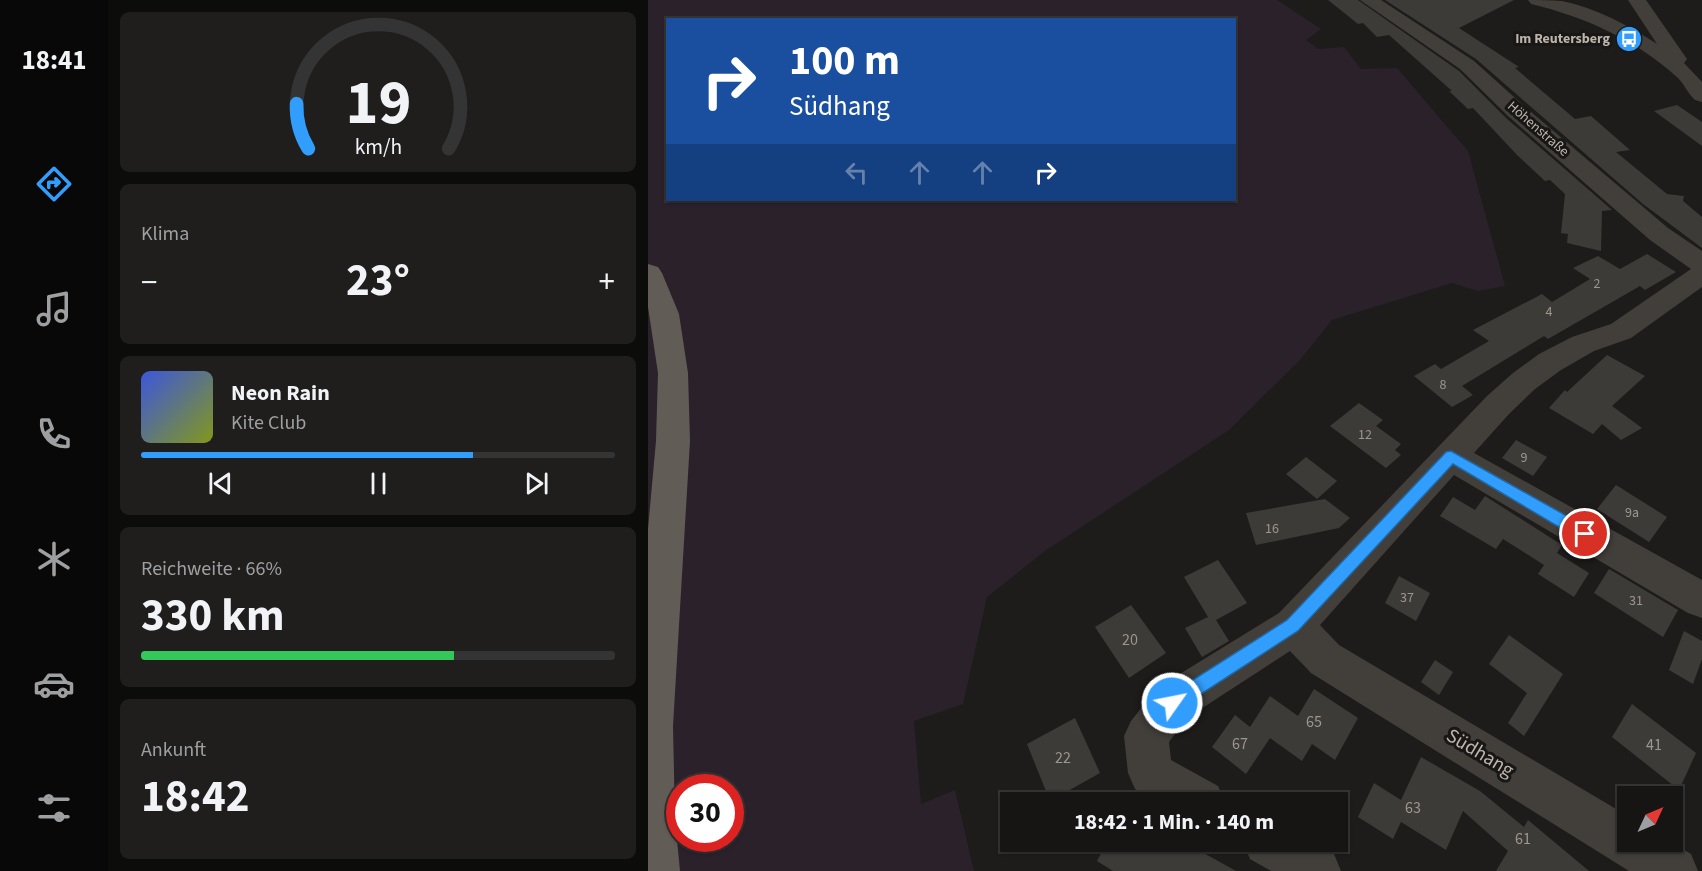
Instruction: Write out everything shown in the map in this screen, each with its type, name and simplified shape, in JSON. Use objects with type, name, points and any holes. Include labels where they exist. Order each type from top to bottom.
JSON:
[{"type":"main road","points":[[648,273],[665,314],[673,385],[673,441],[651,726],[652,819],[656,871]]},
{"type":"street","name":"Höhenstraße","points":[[1369,0],[1467,65],[1516,111],[1659,234],[1702,264]]},
{"type":"street","points":[[1537,0],[1592,15],[1636,38],[1695,78]]},
{"type":"street","points":[[1637,0],[1695,78],[1702,96]]},
{"type":"street","points":[[1184,792],[1151,773],[1146,736],[1172,703],[1293,626],[1498,405],[1524,381],[1550,362],[1583,344],[1621,331],[1702,274]]},
{"type":"street","points":[[1451,456],[1702,600]]},
{"type":"street","name":"Südhang","points":[[1293,626],[1325,659],[1674,871]]},
{"type":"street","points":[[1284,852],[1317,871]]},
{"type":"shaded area","points":[[648,0],[1277,0],[1321,29],[1306,40],[1318,49],[1344,47],[1361,69],[1397,68],[1468,151],[1505,286],[1478,291],[1452,283],[1332,320],[1300,360],[1229,430],[1045,551],[987,597],[963,704],[914,721],[921,804],[955,790],[974,871],[648,871]]},
{"type":"building","points":[[1328,0],[1358,0],[1459,71],[1506,118],[1612,210],[1602,211],[1601,251],[1567,243],[1568,234],[1561,233],[1565,194],[1550,180],[1545,181],[1517,155],[1473,108],[1468,109],[1449,91],[1452,91],[1389,35],[1377,37],[1363,23],[1358,24]]},
{"type":"building","points":[[1385,0],[1514,0],[1459,28],[1519,67],[1515,68],[1575,119],[1591,116],[1630,150],[1616,152],[1667,194],[1684,196],[1683,201],[1702,217],[1702,248],[1643,204],[1476,59]]},
{"type":"building","points":[[1677,105],[1702,122],[1702,146],[1654,111]]},
{"type":"building","points":[[1647,254],[1676,272],[1645,290],[1640,286],[1548,339],[1544,336],[1462,386],[1473,395],[1452,407],[1414,376],[1435,364],[1441,369],[1489,341],[1473,330],[1542,294],[1552,302],[1590,279],[1573,268],[1598,256],[1620,269]]},
{"type":"building","points":[[1607,355],[1645,376],[1612,406],[1642,428],[1621,440],[1602,424],[1593,434],[1549,408],[1565,390],[1567,392]]},
{"type":"building","points":[[1359,403],[1383,420],[1376,426],[1401,444],[1395,450],[1401,455],[1386,468],[1330,426]]},
{"type":"building","points":[[1516,440],[1547,457],[1533,476],[1502,458]]},
{"type":"building","points":[[1306,457],[1337,481],[1317,499],[1286,474]]},
{"type":"building","points":[[1616,485],[1667,517],[1649,542],[1597,509]]},
{"type":"building","points":[[1485,496],[1562,545],[1557,553],[1589,573],[1574,597],[1538,574],[1544,565],[1503,539],[1496,549],[1440,516],[1453,497],[1475,510]]},
{"type":"building","points":[[1325,499],[1350,518],[1339,528],[1256,545],[1246,513]]},
{"type":"building","points":[[1218,560],[1247,603],[1216,620],[1229,641],[1202,657],[1185,628],[1208,617],[1184,577]]},
{"type":"building","points":[[1609,569],[1678,610],[1663,637],[1594,593]]},
{"type":"building","points":[[1399,576],[1430,593],[1416,621],[1385,603]]},
{"type":"building","points":[[1131,605],[1166,653],[1129,678],[1095,627]]},
{"type":"building","points":[[1684,631],[1702,641],[1702,659],[1693,684],[1669,670]]},
{"type":"building","points":[[1509,635],[1563,674],[1524,736],[1508,723],[1527,693],[1489,664]]},
{"type":"building","points":[[1435,660],[1453,672],[1439,695],[1421,682]]},
{"type":"building","points":[[1314,689],[1358,718],[1335,760],[1312,744],[1302,761],[1270,738],[1246,774],[1212,747],[1235,715],[1250,727],[1270,696],[1298,716]]},
{"type":"building","points":[[1632,704],[1696,753],[1681,786],[1674,786],[1612,737]]},
{"type":"building","points":[[1075,718],[1100,773],[1066,792],[1046,792],[1027,744]]},
{"type":"building","points":[[1421,757],[1480,791],[1524,827],[1528,820],[1589,871],[1496,871],[1508,851],[1463,811],[1446,850],[1401,822],[1393,839],[1358,817],[1374,783],[1401,800]]},
{"type":"building","points":[[1102,852],[1202,852],[1236,871],[1113,871],[1097,861]]},
{"type":"place","name":"Im Reutersberg","points":[[1629,39]]},
{"type":"route","points":[[1172,703],[1293,626],[1451,456],[1585,534]]}]
